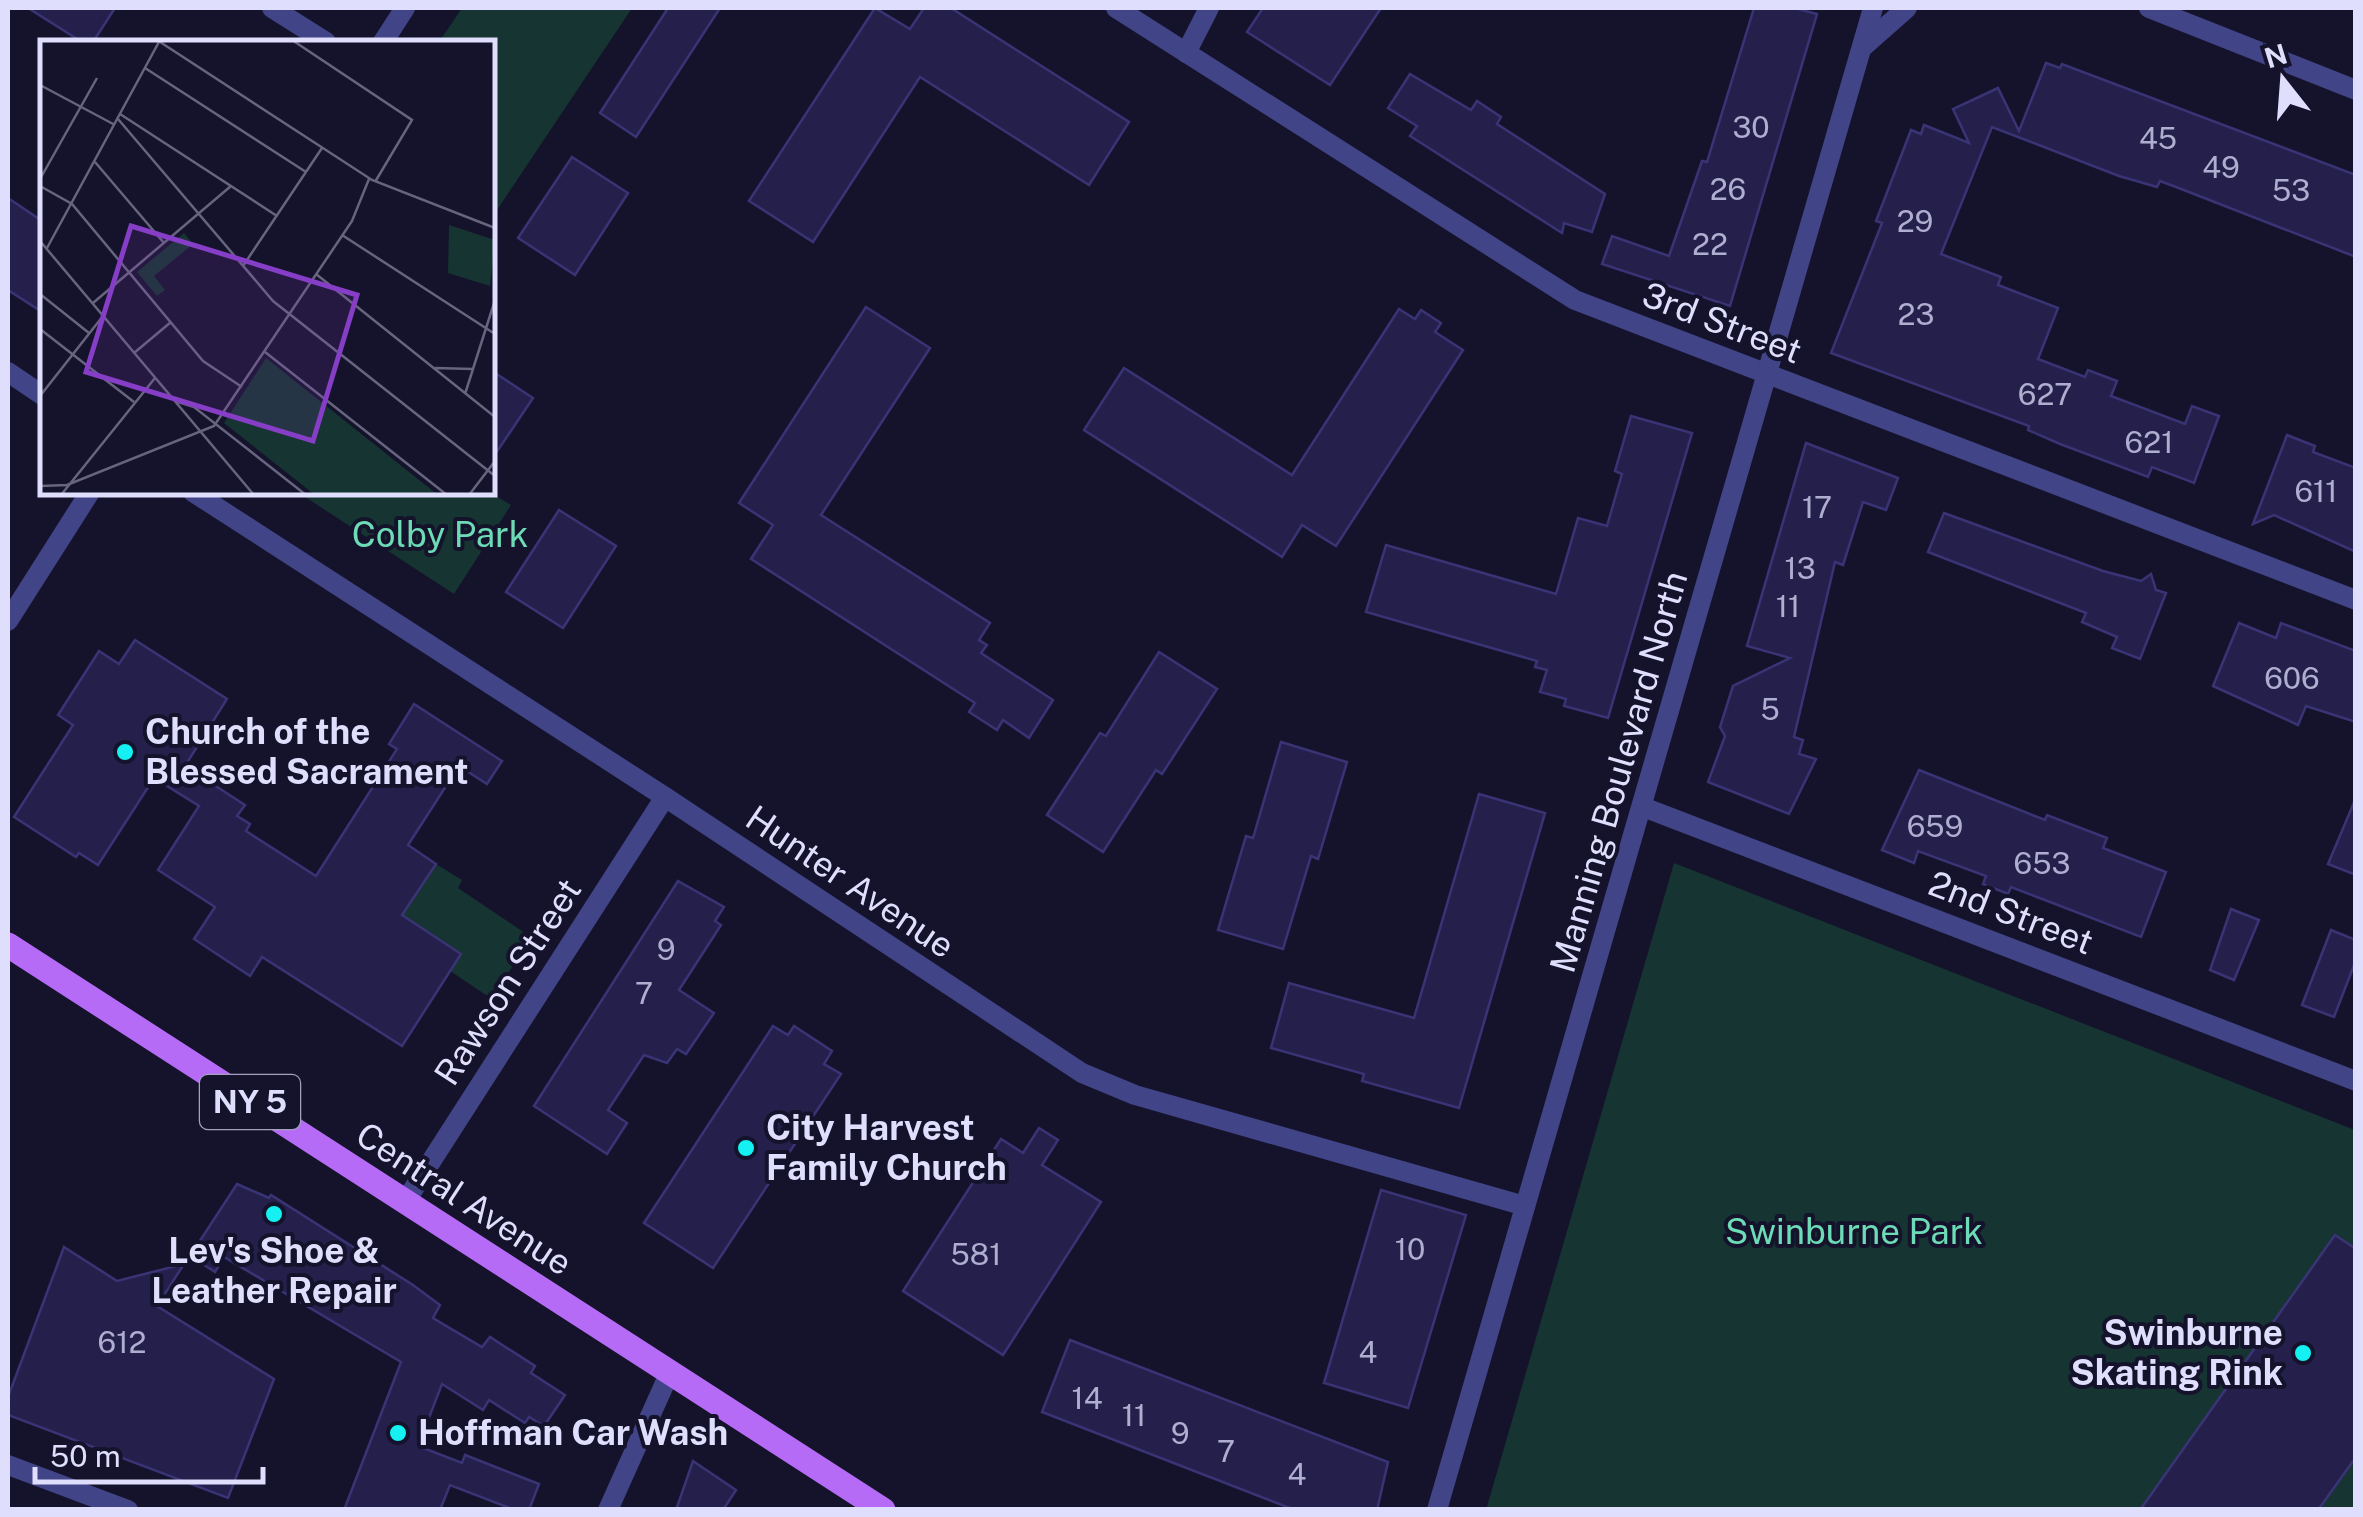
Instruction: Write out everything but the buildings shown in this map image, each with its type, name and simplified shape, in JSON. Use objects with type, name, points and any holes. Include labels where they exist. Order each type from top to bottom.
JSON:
[{"type":"main road","name":"Central Avenue","points":[[8,945],[884,1510]]},
{"type":"street","points":[[272,8],[323,40]]},
{"type":"street","points":[[384,40],[406,8]]},
{"type":"street","name":"3rd Street","points":[[1116,8],[1559,292],[2356,600]]},
{"type":"street","points":[[1186,53],[1209,8]]},
{"type":"street","name":"Manning Boulevard North","points":[[1437,1510],[1873,8]]},
{"type":"street","name":"Manning Boulevard North","points":[[1859,52],[1876,30],[1907,8]]},
{"type":"street","points":[[2149,8],[2356,90]]},
{"type":"street","points":[[8,372],[40,394]]},
{"type":"street","points":[[8,622],[88,495]]},
{"type":"street","name":"Hunter Avenue","points":[[198,495],[1082,1073],[1135,1095],[1525,1206]]},
{"type":"street","name":"Rawson Street","points":[[405,1202],[665,797]]},
{"type":"street","name":"2nd Street","points":[[1643,806],[2356,1081]]},
{"type":"street","points":[[608,1510],[669,1374]]},
{"type":"street","points":[[8,1465],[128,1510]]},
{"type":"green space","points":[[462,8],[632,8],[495,213],[495,40],[440,40]]},
{"type":"green space","name":"Colby Park","points":[[302,495],[494,495],[511,505],[454,594]]},
{"type":"green space","name":"Swinburne Park","points":[[1674,863],[2355,1130],[2355,1509],[1486,1510]]},
{"type":"green space","points":[[436,864],[462,880],[458,888],[531,937],[492,999],[450,971],[461,953],[401,915]]},
{"type":"place","name":"Church of the Blessed Sacrament","points":[[125,752]]},
{"type":"place","name":"City Harvest Family Church","points":[[746,1148]]},
{"type":"place","name":"Lev's Shoe & Leather Repair","points":[[274,1214]]},
{"type":"place","name":"Swinburne Skating Rink","points":[[2303,1353]]},
{"type":"place","name":"Hoffman Car Wash","points":[[398,1433]]}]
